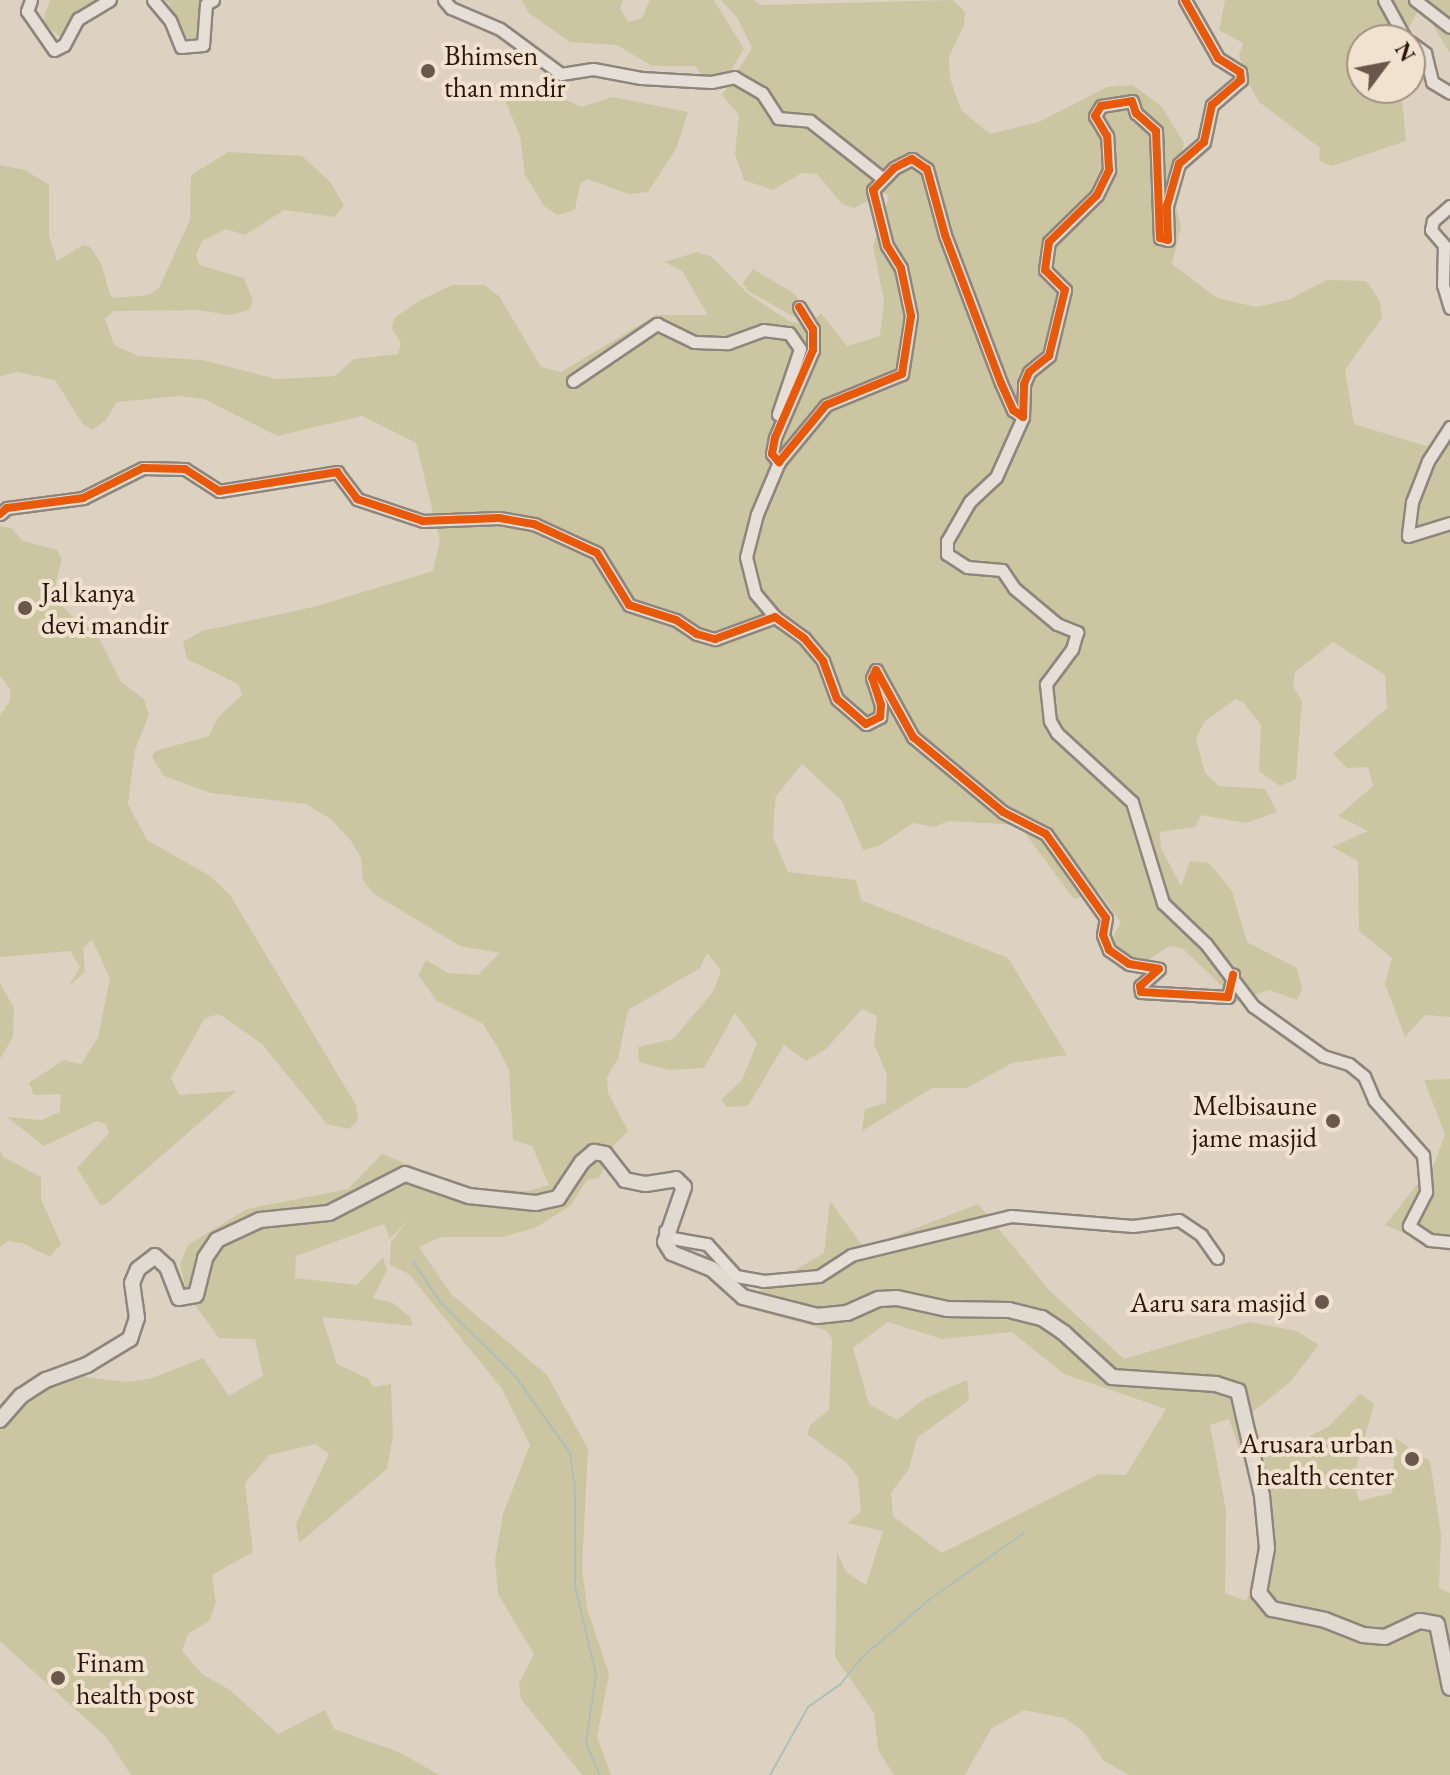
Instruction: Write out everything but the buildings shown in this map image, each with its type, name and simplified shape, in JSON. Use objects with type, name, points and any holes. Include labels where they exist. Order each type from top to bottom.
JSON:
[{"type":"main road","points":[[0,1420],[21,1396],[46,1380],[87,1365],[130,1339],[137,1318],[132,1283],[138,1269],[155,1256],[161,1256],[179,1298],[196,1295],[205,1258],[217,1240],[260,1220],[329,1213],[359,1203],[405,1174],[469,1196],[536,1203],[558,1198],[582,1162],[594,1152],[605,1154],[625,1180],[646,1184],[676,1179],[684,1187],[665,1231],[672,1253],[698,1259],[743,1297],[817,1316],[847,1313],[879,1299],[897,1298],[947,1309],[1009,1310],[1042,1318],[1112,1377],[1216,1384],[1238,1391],[1262,1496],[1267,1548],[1259,1593],[1272,1609],[1325,1620],[1363,1635],[1385,1637],[1420,1621],[1437,1624],[1450,1688]]},
{"type":"street","points":[[31,0],[27,11],[54,50],[64,45],[78,19],[110,0]]},
{"type":"street","points":[[153,0],[170,20],[181,47],[203,45],[206,4],[213,0]]},
{"type":"street","points":[[444,0],[451,8],[500,29],[561,74],[593,69],[641,78],[711,82],[734,77],[762,93],[778,118],[810,121],[882,178]]},
{"type":"street","points":[[1185,0],[1218,58],[1240,72],[1241,80],[1212,105],[1204,142],[1179,164],[1167,206],[1168,240],[1160,238],[1156,131],[1136,113],[1132,101],[1101,106],[1095,116],[1107,136],[1109,170],[1097,195],[1049,242],[1045,270],[1065,290],[1049,356],[1029,372],[1024,384],[1023,417],[996,477],[970,501],[947,541],[947,554],[967,567],[1002,570],[1014,588],[1057,624],[1077,632],[1072,649],[1046,684],[1050,721],[1132,802],[1163,903],[1233,975],[1261,1014],[1323,1056],[1349,1064],[1364,1076],[1374,1100],[1423,1155],[1426,1192],[1409,1226],[1430,1240],[1450,1242]]},
{"type":"street","points":[[1384,0],[1398,24]]},
{"type":"street","points":[[1415,0],[1450,27]]},
{"type":"street","points":[[1426,57],[1432,82],[1450,93]]},
{"type":"street","points":[[1023,417],[1013,410],[1001,383],[945,235],[927,169],[912,159],[882,178],[873,190],[887,246],[901,268],[911,316],[902,374],[826,405],[779,462],[757,514],[746,557],[755,593],[775,617],[804,638],[823,661],[837,699],[855,718],[866,724],[880,717],[881,705],[872,678],[876,670],[913,737],[1003,812],[1046,834],[1106,918],[1103,935],[1109,950],[1129,964],[1159,969],[1140,986],[1141,992],[1228,997],[1233,975]]},
{"type":"street","points":[[1450,206],[1433,221],[1431,230],[1444,245],[1443,285],[1450,308]]},
{"type":"street","points":[[775,438],[813,350],[813,329],[799,307]]},
{"type":"street","points":[[573,381],[657,324],[694,342],[728,343],[763,330],[789,333],[800,349],[772,454],[779,462]]},
{"type":"street","points":[[1450,427],[1428,461],[1412,502],[1408,536],[1450,523]]},
{"type":"street","points":[[0,514],[7,508],[83,498],[143,468],[185,469],[219,491],[337,472],[357,499],[423,521],[499,518],[534,524],[597,553],[629,605],[676,620],[697,634],[715,639],[775,617]]},
{"type":"street","points":[[665,1231],[672,1238],[707,1244],[736,1276],[763,1281],[819,1276],[851,1255],[1011,1216],[1133,1226],[1179,1220],[1201,1235],[1217,1258]]},
{"type":"shaded area","points":[[50,0],[99,0],[63,39],[42,23]]},
{"type":"shaded area","points":[[164,0],[205,0],[201,38],[193,44],[177,42],[169,3]]},
{"type":"shaded area","points":[[521,0],[623,0],[620,8],[628,22],[642,18],[650,0],[714,0],[744,49],[729,73],[703,76],[695,66],[652,66],[617,45],[570,42],[529,13]]},
{"type":"shaded area","points":[[721,0],[754,0],[761,5],[953,0],[965,12],[964,25],[949,57],[950,78],[961,110],[990,134],[1039,122],[1107,87],[1133,85],[1162,107],[1184,143],[1174,198],[1181,227],[1172,264],[1217,298],[1256,307],[1288,300],[1327,280],[1366,281],[1380,301],[1382,318],[1345,370],[1354,424],[1426,446],[1450,436],[1450,1017],[1425,1015],[1405,1037],[1385,984],[1392,958],[1359,931],[1358,861],[1332,847],[1368,831],[1338,816],[1373,786],[1368,767],[1347,768],[1333,754],[1387,708],[1385,675],[1333,642],[1295,672],[1293,687],[1302,701],[1296,779],[1280,786],[1259,771],[1261,725],[1243,702],[1236,699],[1205,721],[1196,738],[1205,773],[1219,786],[1265,789],[1277,812],[1246,823],[1201,815],[1195,827],[1160,832],[1161,848],[1181,886],[1190,861],[1209,863],[1232,891],[1247,942],[1297,968],[1302,990],[1297,1000],[1269,990],[1233,1003],[1226,990],[1182,948],[1169,946],[1150,959],[1126,963],[1110,942],[1121,923],[1098,890],[1074,899],[1019,825],[948,821],[934,827],[913,823],[879,846],[863,850],[842,801],[802,764],[776,796],[773,837],[788,872],[856,880],[861,900],[1008,958],[1067,1055],[1012,1063],[967,1088],[932,1088],[862,1131],[865,1109],[886,1103],[887,1075],[874,1044],[877,1016],[862,1009],[826,1049],[806,1061],[784,1045],[748,1106],[727,1107],[721,1100],[742,1080],[757,1043],[735,1013],[704,1068],[669,1070],[639,1062],[638,1047],[673,1039],[713,992],[721,971],[707,953],[700,968],[628,1010],[618,1059],[607,1077],[608,1093],[628,1131],[614,1145],[599,1178],[587,1180],[570,1206],[535,1228],[502,1237],[441,1237],[419,1247],[451,1294],[547,1375],[588,1449],[582,1568],[587,1608],[609,1674],[597,1737],[611,1775],[582,1775],[521,1699],[519,1684],[534,1654],[498,1594],[495,1560],[503,1514],[530,1445],[502,1389],[409,1274],[390,1265],[391,1242],[408,1220],[390,1239],[384,1224],[296,1256],[295,1278],[357,1285],[383,1257],[387,1270],[373,1298],[393,1303],[411,1318],[413,1326],[322,1317],[337,1364],[369,1379],[373,1387],[391,1384],[393,1435],[387,1469],[299,1543],[296,1524],[329,1454],[316,1444],[269,1455],[245,1483],[253,1552],[212,1575],[216,1603],[209,1621],[188,1634],[182,1651],[202,1674],[230,1690],[278,1734],[325,1710],[334,1729],[399,1752],[439,1775],[131,1775],[106,1737],[0,1641],[0,1417],[55,1373],[126,1382],[149,1379],[203,1358],[229,1396],[263,1376],[255,1339],[219,1338],[187,1294],[180,1264],[188,1245],[247,1209],[348,1189],[382,1154],[467,1188],[528,1191],[549,1185],[532,1146],[513,1140],[509,1070],[497,1046],[482,1023],[437,1001],[418,975],[426,960],[448,973],[478,975],[500,953],[460,946],[374,894],[363,880],[361,858],[351,841],[331,819],[306,804],[211,793],[164,776],[152,757],[155,751],[209,736],[218,717],[242,695],[238,684],[187,659],[183,642],[202,631],[313,607],[433,571],[440,541],[416,443],[362,416],[277,436],[204,399],[178,396],[117,402],[106,420],[92,430],[82,423],[55,380],[17,372],[0,376],[0,165],[25,170],[49,185],[49,236],[57,261],[83,245],[90,247],[101,263],[110,295],[115,298],[148,295],[159,288],[190,220],[191,175],[228,152],[302,156],[330,182],[344,205],[335,217],[284,210],[245,235],[226,229],[202,241],[196,255],[199,265],[244,278],[253,301],[249,310],[230,315],[197,310],[114,311],[105,318],[114,345],[138,356],[202,360],[276,379],[335,376],[354,359],[398,354],[401,343],[392,329],[394,318],[419,301],[452,285],[484,285],[499,296],[541,367],[561,372],[656,315],[708,315],[682,271],[665,262],[697,252],[712,257],[748,294],[789,321],[809,326],[821,313],[847,346],[880,336],[884,301],[873,246],[889,196],[884,193],[854,208],[842,204],[817,174],[802,173],[773,190],[744,180],[735,154],[739,115],[722,95],[752,48],[738,19]]},
{"type":"shaded area","points":[[1225,0],[1450,0],[1450,53],[1421,6],[1411,24],[1346,24],[1346,104],[1403,104],[1406,141],[1332,166],[1319,161],[1320,148],[1259,102],[1245,77],[1239,55],[1243,43],[1219,30]]},
{"type":"shaded area","points":[[529,84],[582,107],[612,97],[688,112],[676,149],[648,192],[629,194],[587,179],[580,184],[575,210],[557,215],[544,206],[525,175],[520,136],[504,98]]},
{"type":"shaded area","points":[[753,269],[795,294],[811,319],[798,319],[748,291],[743,283]]},
{"type":"shaded area","points":[[0,526],[11,528],[23,541],[57,550],[62,559],[53,595],[76,621],[96,632],[121,682],[144,699],[149,715],[135,750],[128,804],[147,840],[210,876],[230,895],[356,1105],[358,1120],[349,1129],[327,1124],[262,1044],[219,1014],[205,1018],[171,1078],[179,1095],[236,1091],[106,1204],[100,1205],[77,1168],[109,1133],[106,1124],[97,1121],[44,1146],[7,1117],[41,1120],[60,1112],[61,1094],[34,1095],[29,1083],[64,1060],[81,1064],[98,1037],[110,978],[92,940],[83,948],[85,972],[69,986],[80,967],[70,951],[0,957],[0,715],[10,701],[10,689],[0,676]]},
{"type":"shaded area","points":[[0,983],[14,1008],[13,1037],[0,1059]]},
{"type":"shaded area","points":[[1450,1079],[1450,1252],[1385,1225],[1435,1162],[1445,1134],[1424,1080]]},
{"type":"shaded area","points":[[0,1149],[3,1157],[41,1177],[41,1199],[61,1244],[50,1257],[22,1243],[8,1241],[0,1247]]},
{"type":"shaded area","points":[[830,1201],[864,1248],[978,1204],[1050,1291],[1124,1359],[1249,1322],[1297,1331],[1319,1345],[1289,1383],[1250,1414],[1263,1445],[1295,1444],[1329,1426],[1360,1394],[1374,1404],[1353,1479],[1359,1501],[1392,1493],[1395,1438],[1430,1461],[1441,1534],[1439,1588],[1450,1593],[1450,1775],[1129,1775],[1104,1761],[1082,1730],[1064,1718],[1024,1710],[991,1729],[965,1775],[894,1775],[878,1750],[874,1713],[835,1657],[837,1552],[846,1572],[866,1585],[883,1531],[847,1523],[861,1512],[858,1478],[848,1464],[807,1434],[811,1424],[829,1410],[832,1339],[826,1330],[736,1305],[824,1253]],"holes":[[[888,1322],[942,1339],[1012,1332],[1064,1374],[1166,1409],[1126,1475],[1099,1474],[942,1553],[893,1516],[891,1493],[909,1469],[917,1438],[969,1400],[967,1380],[924,1399],[897,1420],[869,1404],[853,1348]],[[1229,1419],[1259,1505],[1260,1540],[1247,1601],[1225,1593],[1226,1510],[1210,1425]]]},
{"type":"waterway","points":[[413,1261],[440,1302],[516,1377],[570,1453],[575,1489],[575,1586],[596,1675],[586,1742],[599,1775]]},
{"type":"waterway","points":[[770,1775],[808,1707],[840,1685],[860,1659],[930,1599],[1024,1533]]},
{"type":"cycle path","points":[[799,307],[813,329],[813,350],[775,438],[772,454],[779,462],[826,405],[902,374],[911,316],[901,268],[887,246],[873,190],[894,168],[912,159],[927,169],[945,235],[1001,383],[1013,410],[1023,417],[1024,384],[1029,372],[1049,356],[1065,290],[1045,270],[1049,242],[1097,195],[1109,170],[1107,136],[1095,116],[1101,106],[1132,101],[1136,113],[1156,131],[1160,238],[1168,240],[1167,206],[1179,164],[1204,142],[1212,105],[1241,80],[1240,72],[1218,58],[1185,0]]},
{"type":"cycle path","points":[[0,514],[7,508],[83,498],[143,468],[185,469],[219,491],[337,472],[357,499],[423,521],[499,518],[534,524],[597,553],[629,605],[676,620],[697,634],[715,639],[775,617],[804,638],[823,661],[837,699],[866,724],[880,717],[881,705],[872,678],[876,670],[913,737],[1003,812],[1046,834],[1106,918],[1103,935],[1109,950],[1129,964],[1159,969],[1140,986],[1141,992],[1228,997],[1233,975]]},
{"type":"place","name":"Bhimsen than mndir","points":[[428,71]]},
{"type":"place","name":"Jal kanya devi mandir","points":[[25,608]]},
{"type":"place","name":"Melbisaune jame masjid","points":[[1333,1121]]},
{"type":"place","name":"Aaru sara masjid","points":[[1322,1302]]},
{"type":"place","name":"Arusara urban health center","points":[[1412,1459]]},
{"type":"place","name":"Finam health post","points":[[58,1678]]}]
